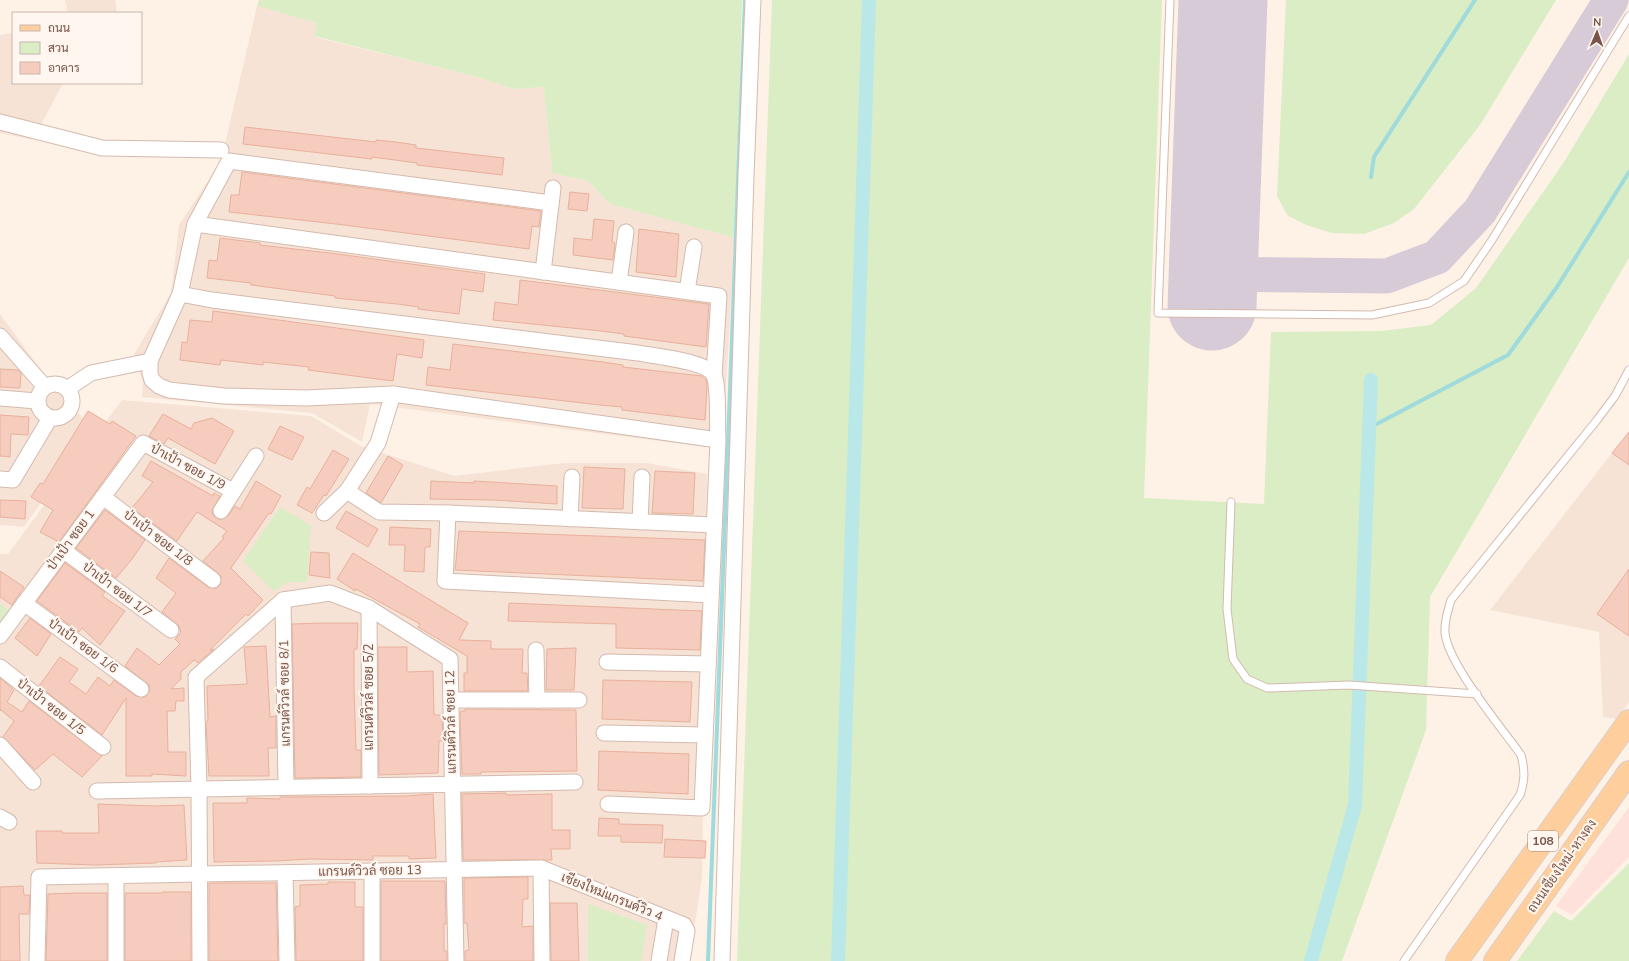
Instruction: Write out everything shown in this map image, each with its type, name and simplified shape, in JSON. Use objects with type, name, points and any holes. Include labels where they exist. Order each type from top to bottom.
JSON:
[{"type":"main road","name":"108","points":[[1457,961],[1629,721]]},
{"type":"main road","name":"ถนนเชียงใหม่-หางดง","points":[[1495,961],[1629,772]]},
{"type":"street","points":[[722,961],[753,0]]},
{"type":"street","points":[[0,122],[102,148],[221,150]]},
{"type":"street","points":[[543,272],[552,196],[229,161],[195,224],[180,294],[150,361],[150,373],[152,380],[159,386],[169,390],[224,396],[306,398],[393,394],[718,440]]},
{"type":"street","points":[[195,224],[719,296],[714,374],[718,440],[702,808],[608,804]]},
{"type":"street","points":[[619,282],[626,232]]},
{"type":"street","points":[[687,292],[694,247]]},
{"type":"street","points":[[180,294],[212,300],[638,353],[700,365],[709,369],[714,374]]},
{"type":"street","points":[[0,336],[45,387]]},
{"type":"street","points":[[67,389],[91,373],[150,361]]},
{"type":"street","points":[[56,384],[67,389],[72,398],[70,410],[62,417],[50,418],[41,412],[38,396],[45,387],[56,384]]},
{"type":"street","points":[[324,513],[347,491],[378,442],[393,394]]},
{"type":"street","points":[[0,398],[38,402]]},
{"type":"street","points":[[0,479],[13,480],[50,418]]},
{"type":"street","name":"ป่าเป้า ซอย 1/9","points":[[143,443],[233,491]]},
{"type":"street","name":"ป่าเป้า ซอย 1","points":[[0,636],[143,443]]},
{"type":"street","points":[[221,511],[256,456]]},
{"type":"street","points":[[570,519],[572,477]]},
{"type":"street","points":[[640,522],[642,477]]},
{"type":"street","points":[[347,491],[379,512],[448,513],[714,525]]},
{"type":"street","name":"ป่าเป้า ซอย 1/8","points":[[103,496],[213,580]]},
{"type":"street","points":[[448,513],[445,581],[711,595]]},
{"type":"street","name":"ป่าเป้า ซอย 1/7","points":[[63,550],[171,630]]},
{"type":"street","points":[[200,961],[199,789],[196,677],[283,600],[330,593],[369,608]]},
{"type":"street","name":"แกรนด์วิวล์ ซอย 8/1","points":[[283,600],[286,787]]},
{"type":"street","name":"ป่าเป้า ซอย 1/6","points":[[24,603],[141,689]]},
{"type":"street","name":"แกรนด์วิวล์ ซอย 12","points":[[369,608],[450,659],[451,784],[456,961]]},
{"type":"street","name":"แกรนด์วิวล์ ซอย 5/2","points":[[369,608],[370,786]]},
{"type":"street","points":[[536,650],[537,700]]},
{"type":"street","points":[[607,662],[708,664]]},
{"type":"street","name":"ป่าเป้า ซอย 1/5","points":[[0,668],[103,747]]},
{"type":"street","points":[[451,700],[579,700]]},
{"type":"street","points":[[604,733],[705,735]]},
{"type":"street","points":[[0,745],[33,782]]},
{"type":"street","points":[[97,791],[575,782]]},
{"type":"street","points":[[541,868],[542,961]]},
{"type":"street","name":"แกรนด์วิวล์ ซอย 13","points":[[37,961],[39,877],[541,868]]},
{"type":"street","name":"เชียงใหม่แกรนด์วิว 4","points":[[541,868],[684,925],[687,931],[682,961]]},
{"type":"street","points":[[372,871],[372,961]]},
{"type":"street","points":[[285,873],[287,961]]},
{"type":"street","points":[[116,876],[116,961]]},
{"type":"street","points":[[659,961],[666,919]]},
{"type":"lane","points":[[1170,0],[1158,313],[1372,315],[1429,303],[1464,281],[1492,240],[1629,16]]},
{"type":"lane","points":[[1404,961],[1520,795],[1524,782],[1525,770],[1521,755],[1451,655],[1445,633],[1446,616],[1451,600],[1616,396],[1629,370]]},
{"type":"lane","points":[[1231,502],[1227,609],[1233,659],[1247,679],[1267,688],[1349,685],[1477,694]]},
{"type":"shaded area","points":[[65,0],[115,0],[117,12],[68,12]]},
{"type":"shaded area","points":[[257,6],[318,23],[315,37],[474,76],[514,89],[544,87],[552,173],[588,181],[610,204],[735,238],[722,449],[370,404],[362,442],[312,413],[142,397],[143,383],[134,354],[171,293],[179,225],[221,161]]},
{"type":"shaded area","points":[[12,33],[12,84],[62,84],[33,140],[0,133],[0,35]]},
{"type":"shaded area","points":[[0,314],[38,366],[92,429],[24,527],[0,525]]},
{"type":"shaded area","points":[[122,400],[311,416],[361,446],[454,476],[564,463],[647,463],[707,474],[702,878],[689,961],[0,961],[0,554],[8,554]]},
{"type":"shaded area","points":[[1629,431],[1629,702],[1617,719],[1603,717],[1599,632],[1490,610]]},
{"type":"shaded area","points":[[1629,807],[1629,857],[1572,915],[1556,906]]},
{"type":"green space","points":[[259,0],[742,0],[735,238],[610,204],[588,181],[552,173],[544,87],[514,89],[474,76],[314,36],[317,23],[257,6]]},
{"type":"green space","points":[[772,0],[1162,0],[1144,498],[1264,504],[1271,332],[1381,331],[1431,325],[1476,288],[1564,162],[1629,54],[1629,258],[1430,597],[1426,730],[1342,961],[737,961]]},
{"type":"green space","points":[[1286,0],[1556,0],[1480,125],[1414,209],[1394,223],[1364,234],[1332,233],[1306,225],[1287,215],[1277,196]]},
{"type":"green space","points":[[280,507],[311,526],[307,582],[288,582],[274,591],[243,561]]},
{"type":"green space","points":[[0,604],[9,610],[0,622]]},
{"type":"green space","points":[[1629,863],[1629,961],[1517,961],[1554,911],[1571,921]]},
{"type":"green space","points":[[588,904],[647,925],[641,961],[588,961]]},
{"type":"building","points":[[245,127],[376,142],[376,140],[396,142],[416,145],[416,148],[504,158],[502,175],[417,165],[417,163],[372,157],[372,159],[243,144]]},
{"type":"building","points":[[242,172],[541,211],[539,227],[532,226],[529,249],[229,212],[231,195],[239,195]]},
{"type":"building","points":[[570,192],[589,194],[587,211],[568,209]]},
{"type":"building","points":[[594,219],[614,221],[612,242],[615,243],[613,260],[573,255],[574,238],[592,240]]},
{"type":"building","points":[[639,229],[679,234],[676,277],[636,272]]},
{"type":"building","points":[[220,238],[260,243],[260,245],[485,274],[483,292],[462,289],[459,314],[418,309],[419,307],[397,304],[335,298],[335,296],[207,278],[209,260],[217,261]]},
{"type":"building","points":[[520,280],[709,304],[706,347],[624,336],[624,334],[601,331],[493,320],[495,302],[518,305]]},
{"type":"building","points":[[213,311],[424,340],[422,358],[397,354],[393,381],[308,370],[309,367],[263,362],[263,365],[221,360],[220,365],[180,360],[182,342],[187,343],[190,320],[212,322]]},
{"type":"building","points":[[453,344],[603,362],[623,365],[623,367],[702,376],[706,380],[707,386],[705,420],[622,410],[622,407],[426,385],[428,367],[450,370]]},
{"type":"building","points":[[0,369],[18,370],[21,373],[20,388],[0,387]]},
{"type":"building","points":[[88,411],[110,424],[112,421],[136,436],[59,542],[40,532],[53,510],[31,497],[40,483],[43,484]]},
{"type":"building","points":[[163,414],[191,429],[194,423],[212,418],[234,431],[215,464],[168,438],[164,444],[149,436]]},
{"type":"building","points":[[0,415],[29,417],[28,435],[11,434],[10,457],[0,456]]},
{"type":"building","points":[[280,426],[304,437],[292,460],[268,449]]},
{"type":"building","points":[[1629,432],[1629,465],[1612,453]]},
{"type":"building","points":[[333,450],[349,459],[326,496],[324,495],[312,513],[297,505],[307,487],[310,489]]},
{"type":"building","points":[[388,456],[403,465],[381,503],[366,493]]},
{"type":"building","points":[[151,461],[213,496],[214,493],[220,496],[212,511],[213,515],[220,520],[228,516],[235,506],[240,509],[256,481],[281,496],[271,514],[269,513],[231,568],[263,600],[248,616],[246,614],[210,650],[214,649],[198,663],[194,660],[181,672],[181,679],[171,689],[184,688],[184,701],[176,701],[175,711],[167,711],[168,752],[186,752],[186,776],[152,774],[152,776],[126,776],[126,698],[102,735],[39,686],[60,657],[78,669],[69,682],[86,694],[98,677],[110,686],[114,680],[136,696],[145,697],[150,690],[149,685],[125,666],[137,648],[159,665],[180,644],[175,639],[181,633],[179,626],[162,612],[176,593],[156,578],[169,558],[208,587],[216,588],[220,585],[221,576],[203,561],[224,538],[222,537],[227,531],[197,512],[177,541],[132,508],[153,482],[142,476]]},
{"type":"building","points":[[584,467],[625,469],[623,509],[582,508]]},
{"type":"building","points":[[655,471],[695,473],[693,514],[652,513]]},
{"type":"building","points":[[431,481],[474,483],[474,481],[557,486],[557,504],[494,500],[430,499]]},
{"type":"building","points":[[0,500],[26,501],[25,519],[0,517]]},
{"type":"building","points":[[105,510],[145,540],[116,578],[76,548]]},
{"type":"building","points":[[346,511],[378,529],[368,547],[336,528]]},
{"type":"building","points":[[390,527],[431,529],[430,547],[425,547],[424,572],[404,571],[405,545],[389,545]]},
{"type":"building","points":[[459,531],[705,540],[703,581],[455,570]]},
{"type":"building","points":[[311,552],[329,553],[330,578],[309,575]]},
{"type":"building","points":[[353,553],[468,623],[459,640],[491,641],[491,649],[523,649],[522,673],[527,673],[528,691],[464,691],[464,673],[467,673],[467,656],[418,627],[420,624],[356,589],[355,591],[337,579]]},
{"type":"building","points":[[65,563],[105,592],[102,596],[125,611],[100,645],[82,628],[79,632],[37,601]]},
{"type":"building","points":[[1629,569],[1629,636],[1597,614]]},
{"type":"building","points":[[0,571],[24,587],[12,605],[0,597]]},
{"type":"building","points":[[509,603],[702,611],[700,650],[616,648],[616,624],[508,621]]},
{"type":"building","points":[[30,618],[51,634],[37,656],[15,638]]},
{"type":"building","points":[[358,623],[357,649],[354,649],[354,689],[356,750],[361,750],[361,777],[295,778],[292,624]]},
{"type":"building","points":[[266,646],[270,717],[276,716],[276,748],[268,748],[269,776],[209,776],[206,723],[208,720],[207,686],[247,684],[244,647]]},
{"type":"building","points":[[378,647],[407,647],[407,672],[433,671],[434,715],[442,715],[443,741],[439,741],[438,773],[379,775]]},
{"type":"building","points":[[576,648],[574,690],[546,690],[547,649]]},
{"type":"building","points":[[0,678],[14,690],[7,702],[22,712],[29,701],[102,756],[82,777],[53,754],[35,770],[3,737],[14,721],[1,710],[0,711]]},
{"type":"building","points":[[603,680],[692,682],[690,722],[602,719]]},
{"type":"building","points":[[465,709],[576,710],[577,771],[481,772],[481,774],[462,774],[460,714],[461,711],[465,711]]},
{"type":"building","points":[[599,751],[689,754],[688,794],[598,790]]},
{"type":"building","points":[[506,793],[506,795],[552,794],[552,830],[570,830],[570,849],[551,849],[552,860],[463,860],[462,794]]},
{"type":"building","points":[[433,794],[436,858],[409,859],[409,856],[373,856],[373,860],[310,859],[214,862],[213,803],[247,803],[247,798],[280,799],[280,797],[406,796]]},
{"type":"building","points":[[98,804],[154,806],[184,805],[187,860],[156,863],[95,865],[37,863],[36,831],[99,833]]},
{"type":"building","points":[[599,818],[619,819],[619,824],[663,825],[662,843],[621,842],[621,836],[598,836]]},
{"type":"building","points":[[665,839],[706,841],[705,858],[664,857]]},
{"type":"building","points":[[528,877],[528,899],[523,899],[522,927],[533,926],[533,961],[465,961],[465,951],[469,950],[467,923],[464,923],[464,878]]},
{"type":"building","points":[[381,881],[445,881],[446,924],[444,924],[444,951],[447,951],[447,961],[381,961]]},
{"type":"building","points":[[328,882],[355,882],[355,907],[363,907],[363,961],[296,961],[295,907],[300,906],[300,885],[328,884]]},
{"type":"building","points":[[209,883],[276,883],[278,961],[209,961]]},
{"type":"building","points":[[23,886],[24,895],[30,895],[29,914],[19,914],[20,961],[0,961],[0,887]]},
{"type":"building","points":[[191,892],[191,961],[125,961],[125,893]]},
{"type":"building","points":[[107,893],[107,961],[46,961],[48,894]]},
{"type":"building","points":[[550,903],[577,903],[579,961],[551,961]]},
{"type":"waterway","points":[[708,961],[745,0]]},
{"type":"waterway","points":[[838,961],[869,0]]},
{"type":"waterway","points":[[1371,177],[1374,157],[1475,0]]},
{"type":"waterway","points":[[1369,428],[1508,355],[1557,287],[1629,172]]},
{"type":"waterway","points":[[1311,961],[1355,805],[1371,380]]},
{"type":"taxiway","points":[[1213,274],[1387,276],[1437,257],[1480,211],[1611,0]]},
{"type":"runway","points":[[1212,306],[1223,0]]}]
